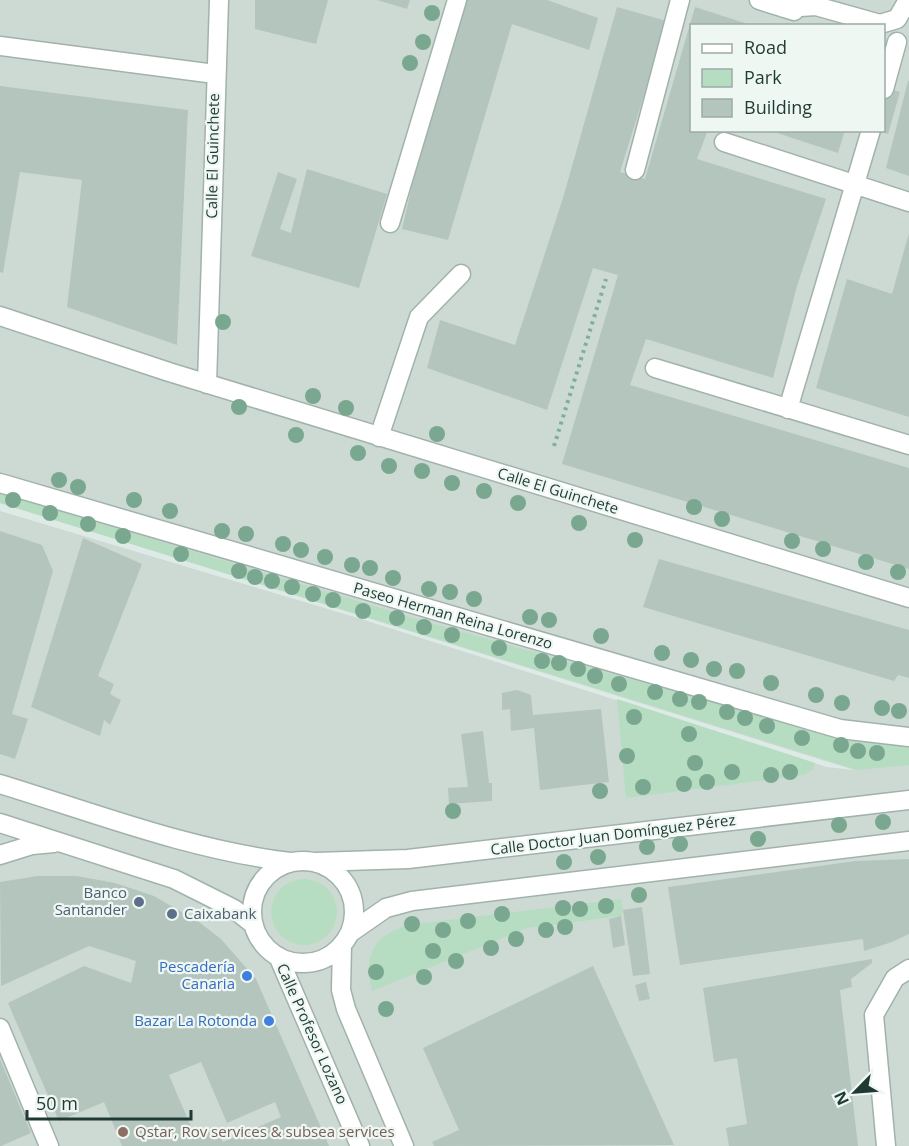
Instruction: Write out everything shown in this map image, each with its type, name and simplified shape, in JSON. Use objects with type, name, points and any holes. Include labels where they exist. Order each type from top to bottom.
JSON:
[{"type":"street","name":"Calle El Guinchete","points":[[207,384],[219,0]]},
{"type":"street","points":[[390,223],[457,0]]},
{"type":"street","points":[[635,170],[680,0]]},
{"type":"street","points":[[759,0],[836,24]]},
{"type":"street","points":[[784,8],[816,6],[880,24],[897,19],[906,3]]},
{"type":"street","points":[[885,85],[897,42]]},
{"type":"street","points":[[0,46],[215,74]]},
{"type":"street","points":[[789,409],[870,132]]},
{"type":"street","points":[[724,142],[909,202]]},
{"type":"street","points":[[379,437],[419,317],[461,274]]},
{"type":"street","name":"Calle El Guinchete","points":[[0,316],[207,384],[909,598]]},
{"type":"street","points":[[656,368],[909,445]]},
{"type":"street","name":"Paseo Herman Reina Lorenzo","points":[[0,483],[840,729],[909,737]]},
{"type":"street","points":[[0,784],[188,842],[249,857],[290,862],[316,862],[332,869],[344,880],[352,896],[354,912],[346,939],[341,990],[346,1010],[404,1146]]},
{"type":"street","name":"Calle Doctor Juan Domínguez Pérez","points":[[316,862],[408,859],[909,800]]},
{"type":"street","points":[[0,823],[174,879],[234,909],[254,925],[267,948],[278,956],[294,962],[312,962],[328,957],[346,939],[386,908],[412,901],[909,841]]},
{"type":"street","points":[[0,855],[32,845],[63,843]]},
{"type":"street","points":[[254,925],[252,909],[255,893],[263,879],[275,869],[290,862]]},
{"type":"street","name":"Calle Profesor Lozano","points":[[278,956],[360,1146]]},
{"type":"street","points":[[886,1146],[874,1016],[902,973]]},
{"type":"street","points":[[0,1028],[49,1146]]},
{"type":"path","points":[[554,446],[606,279]]},
{"type":"shaded area","points":[[0,0],[909,0],[909,1146],[0,1146],[0,511],[358,618],[827,767],[854,770],[0,503]]},
{"type":"green space","points":[[0,493],[417,619],[793,725],[857,742],[909,746],[909,765],[858,770],[0,503]]},
{"type":"green space","points":[[617,699],[815,763],[812,770],[804,775],[626,798]]},
{"type":"green space","points":[[304,879],[317,882],[327,889],[334,899],[337,912],[334,925],[327,935],[317,942],[304,945],[291,942],[281,935],[274,925],[271,912],[274,899],[281,889],[291,882]]},
{"type":"green space","points":[[621,899],[623,910],[621,916],[527,928],[372,991],[369,966],[375,946],[390,932],[402,927]]},
{"type":"building","points":[[255,0],[328,0],[316,44],[255,29]]},
{"type":"building","points":[[377,0],[410,0],[407,9]]},
{"type":"building","points":[[467,0],[547,0],[598,18],[589,50],[512,24],[448,240],[402,229],[420,151]]},
{"type":"building","points":[[617,7],[667,21],[620,172],[645,179],[690,24],[690,132],[707,132],[697,159],[826,199],[797,286],[773,378],[646,339],[630,385],[909,468],[909,569],[562,464],[618,275],[593,268],[547,410],[427,368],[440,320],[515,345],[563,198]]},
{"type":"building","points":[[695,7],[748,24],[690,24]]},
{"type":"building","points":[[909,81],[909,176],[886,168]]},
{"type":"building","points":[[0,86],[188,110],[177,345],[67,307],[82,180],[20,172],[3,273],[0,272]]},
{"type":"building","points":[[886,88],[900,92],[888,134],[882,132],[885,132]]},
{"type":"building","points":[[774,132],[844,132],[838,153]]},
{"type":"building","points":[[307,169],[387,194],[359,288],[251,256],[278,172],[297,179],[280,229],[291,233]]},
{"type":"building","points":[[909,233],[909,417],[816,388],[847,279],[892,294]]},
{"type":"building","points":[[0,531],[42,545],[53,571],[12,714],[28,719],[15,759],[0,754]]},
{"type":"building","points":[[83,538],[142,564],[98,676],[114,684],[110,694],[121,700],[110,725],[104,720],[100,736],[31,707]]},
{"type":"building","points":[[659,559],[909,630],[909,678],[898,675],[894,681],[643,607]]},
{"type":"building","points":[[517,690],[531,695],[533,715],[601,709],[609,782],[540,790],[534,728],[511,731],[510,709],[502,710],[502,693]]},
{"type":"building","points":[[483,731],[489,783],[492,783],[492,801],[449,804],[448,788],[468,787],[461,734]]},
{"type":"building","points":[[909,859],[909,934],[892,942],[864,951],[863,939],[680,965],[668,887],[855,861]]},
{"type":"building","points":[[37,876],[77,876],[115,883],[154,896],[199,922],[221,939],[256,979],[329,1146],[122,1146],[104,1102],[59,1121],[8,1003],[84,966],[131,983],[136,961],[89,946],[1,986],[0,882]],"holes":[[[201,1062],[227,1123],[275,1102],[281,1117],[223,1142],[217,1127],[195,1136],[169,1075]]]},
{"type":"building","points":[[642,907],[650,974],[633,976],[623,910]]},
{"type":"building","points":[[621,916],[625,945],[613,948],[609,919]]},
{"type":"building","points":[[872,959],[872,963],[851,979],[852,987],[840,990],[858,1146],[729,1146],[726,1128],[747,1124],[737,1058],[714,1062],[703,988]]},
{"type":"building","points":[[593,966],[674,1145],[434,1146],[432,1142],[459,1130],[423,1048]]},
{"type":"building","points":[[646,982],[650,999],[639,1001],[635,985]]},
{"type":"building","points":[[0,1059],[31,1133],[1,1146],[0,1146]]},
{"type":"place","name":"Banco Santander","points":[[139,902]]},
{"type":"place","name":"Caixabank","points":[[172,914]]},
{"type":"place","name":"Pescadería Canaria","points":[[247,976]]},
{"type":"place","name":"Bazar La Rotonda","points":[[269,1021]]},
{"type":"place","name":"Qstar, Rov services & subsea services","points":[[123,1132]]}]
